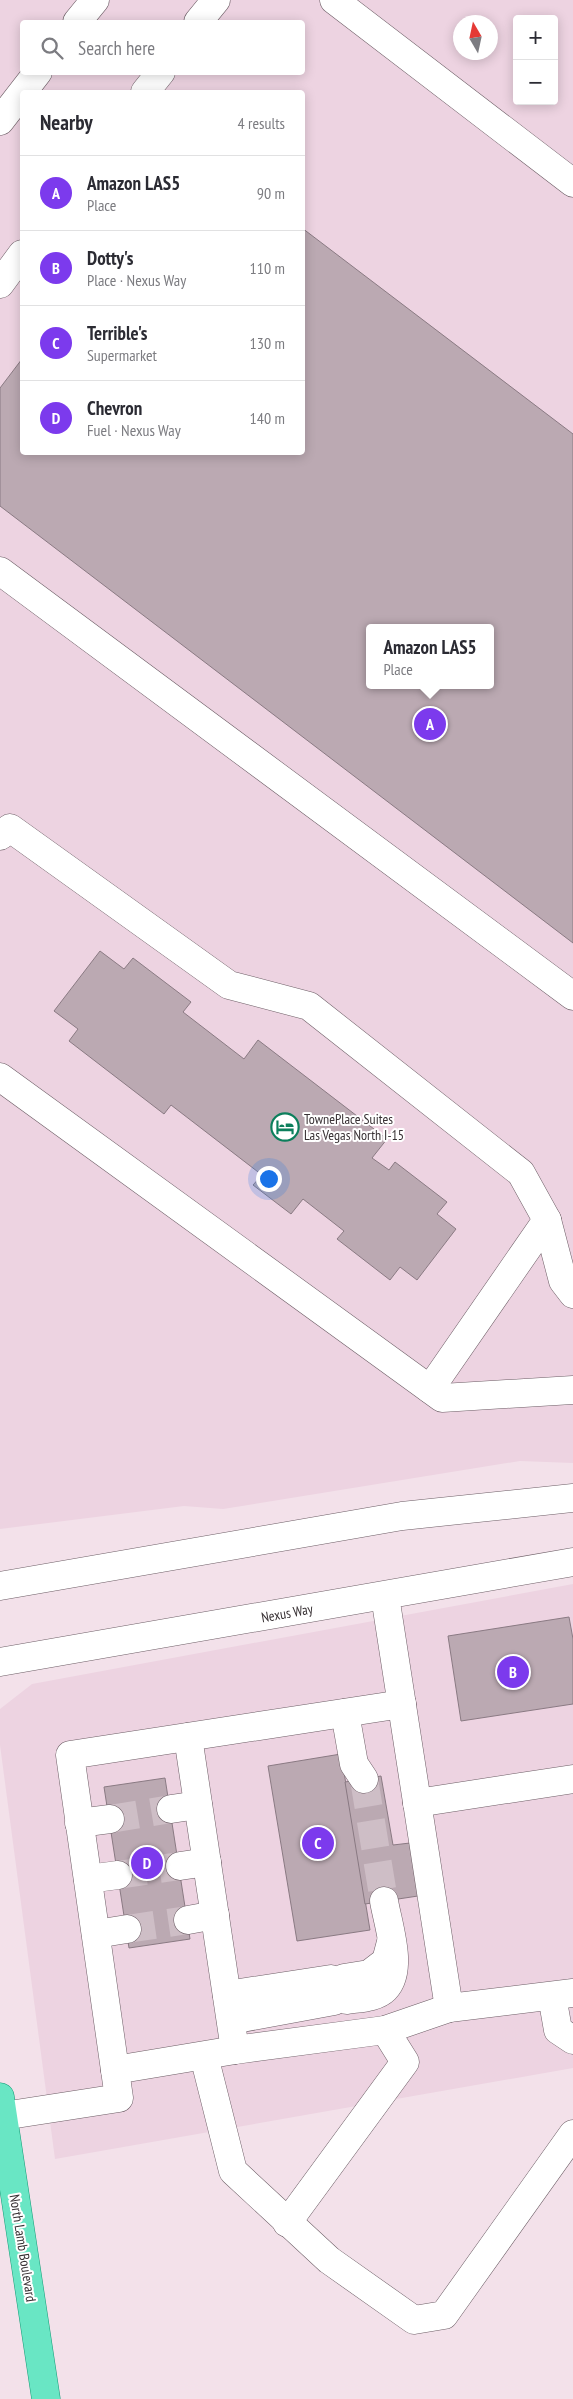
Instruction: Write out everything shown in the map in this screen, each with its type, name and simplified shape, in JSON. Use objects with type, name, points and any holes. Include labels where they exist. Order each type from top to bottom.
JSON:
[{"type":"main road","name":"North Lamb Boulevard","points":[[2,2107],[46,2399]]},
{"type":"street","points":[[79,20],[95,0]]},
{"type":"street","points":[[200,20],[216,0]]},
{"type":"street","points":[[334,0],[573,183]]},
{"type":"street","points":[[24,90],[36,75]]},
{"type":"street","points":[[146,90],[158,75]]},
{"type":"street","points":[[0,121],[20,95]]},
{"type":"street","points":[[0,284],[20,257]]},
{"type":"street","points":[[0,571],[573,996]]},
{"type":"street","points":[[3,828],[229,985],[308,1006],[521,1173],[547,1220],[564,1281],[573,1294]]},
{"type":"street","points":[[0,1077],[442,1398],[573,1390]]},
{"type":"street","points":[[430,1389],[547,1220]]},
{"type":"street","points":[[0,1586],[402,1516],[573,1498]]},
{"type":"street","name":"Nexus Way","points":[[0,1662],[573,1562]]},
{"type":"street","points":[[385,1596],[449,2008]]},
{"type":"street","points":[[2,2107],[119,2098],[70,1754],[402,1704]]},
{"type":"street","points":[[345,1713],[354,1764],[364,1779]]},
{"type":"street","points":[[188,1737],[207,1862],[202,1917],[229,2008],[235,2050]]},
{"type":"street","points":[[417,1803],[573,1778]]},
{"type":"street","points":[[171,1810],[198,1805]]},
{"type":"street","points":[[80,1823],[110,1819]]},
{"type":"street","points":[[180,1866],[207,1862]]},
{"type":"street","points":[[88,1879],[118,1875]]},
{"type":"street","points":[[229,2008],[339,1990],[369,1974],[386,1961],[391,1942],[384,1901]]},
{"type":"street","points":[[96,1934],[127,1929]]},
{"type":"street","points":[[115,2070],[235,2050],[385,2030],[449,2008],[562,1994],[558,2030],[573,2040]]},
{"type":"street","points":[[287,2223],[405,2062],[385,2030]]},
{"type":"street","points":[[204,2056],[233,2171],[329,2260],[414,2320],[444,2315],[573,2134]]},
{"type":"shaded area","points":[[0,0],[573,0],[573,1463],[520,1461],[223,1509],[184,1506],[0,1529]]},
{"type":"shaded area","points":[[573,1584],[573,2068],[55,2159],[0,1745],[0,1709],[32,1684]]},
{"type":"building","points":[[305,230],[573,434],[573,943],[0,506],[0,388],[20,362],[20,455],[305,455]]},
{"type":"building","name":"TownePlace Suites Las Vegas North I-15","points":[[100,951],[124,969],[133,958],[191,1002],[183,1012],[244,1059],[258,1040],[387,1139],[372,1158],[389,1170],[395,1162],[447,1202],[437,1214],[456,1229],[417,1280],[400,1267],[390,1280],[337,1239],[344,1231],[303,1199],[291,1214],[253,1185],[262,1175],[171,1105],[164,1114],[69,1041],[78,1029],[54,1011]]},
{"type":"building","points":[[569,1617],[573,1639],[573,1704],[461,1721],[448,1636]]},
{"type":"building","points":[[341,1754],[370,1930],[297,1941],[268,1766]]},
{"type":"building","points":[[381,1776],[393,1845],[410,1843],[418,1896],[365,1904],[345,1782]]},
{"type":"building","points":[[165,1778],[190,1939],[129,1948],[104,1787]]},
{"type":"tunnel","points":[[364,1779],[384,1901]]},
{"type":"tunnel","points":[[110,1819],[171,1809]]},
{"type":"tunnel","points":[[118,1875],[180,1866]]},
{"type":"tunnel","points":[[127,1929],[188,1920]]},
{"type":"place","name":"Amazon LAS5","points":[[430,724]]},
{"type":"place","name":"TownePlace Suites Las Vegas North I-15","points":[[285,1127]]},
{"type":"place","name":"Dotty's","points":[[513,1672]]},
{"type":"place","name":"Terrible's","points":[[318,1843]]},
{"type":"place","name":"Chevron","points":[[147,1863]]}]
